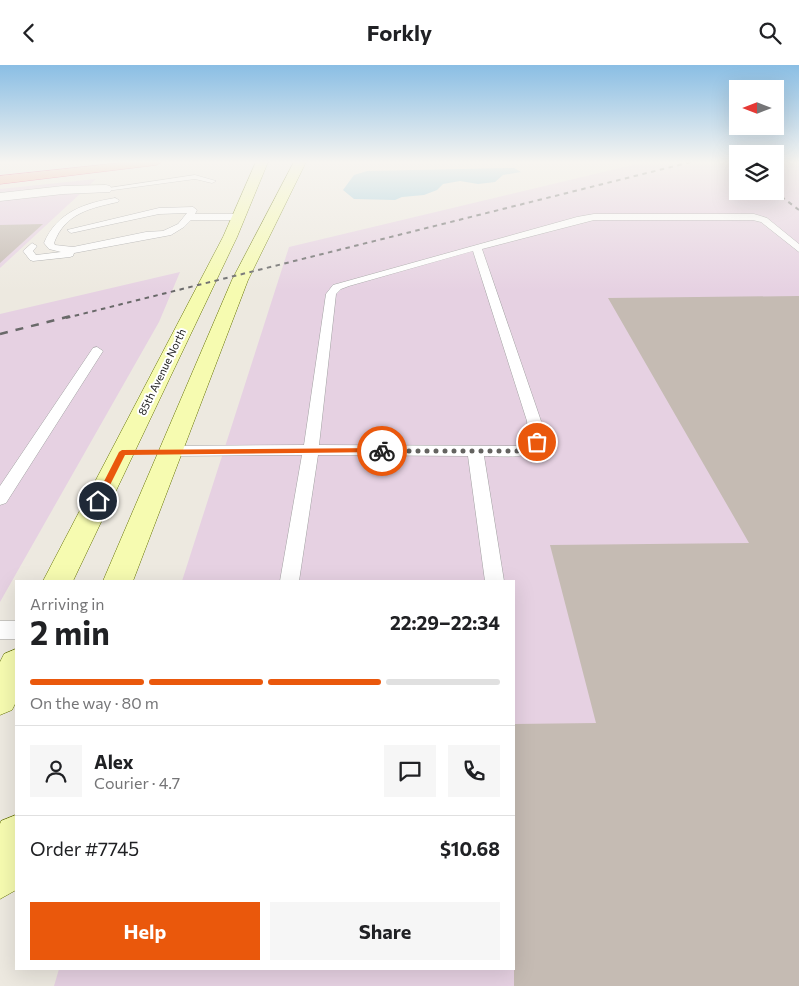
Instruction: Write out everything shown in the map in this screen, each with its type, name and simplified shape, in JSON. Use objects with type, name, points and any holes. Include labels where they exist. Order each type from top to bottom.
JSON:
[{"type":"main road","name":"85th Avenue North","points":[[58,580],[245,205]]},
{"type":"main road","points":[[118,580],[243,273],[278,205]]},
{"type":"main road","points":[[122,452],[170,451]]},
{"type":"main road","points":[[0,697],[15,667]]},
{"type":"main road","points":[[0,877],[15,839]]},
{"type":"lane","points":[[71,230],[159,211],[193,210],[183,226],[176,231],[41,259],[29,255],[28,251],[32,246],[75,207],[82,205]]},
{"type":"lane","points":[[73,250],[52,247],[50,240],[83,207],[92,205]]},
{"type":"lane","points":[[189,217],[240,217]]},
{"type":"lane","points":[[289,580],[311,451],[332,294],[337,287],[580,219],[594,217],[743,217],[764,220],[799,249]]},
{"type":"lane","points":[[32,246],[31,249],[44,252],[73,250],[146,235],[163,234]]},
{"type":"lane","points":[[170,451],[522,451],[537,442],[534,421],[477,248]]},
{"type":"lane","points":[[0,499],[97,351]]},
{"type":"lane","points":[[475,451],[495,580]]},
{"type":"lane","points":[[0,630],[15,630]]},
{"type":"shaded area","points":[[0,205],[68,205],[0,268]]},
{"type":"shaded area","points":[[465,205],[799,205],[799,986],[54,986],[59,970],[515,970],[515,580],[182,580],[289,247]]},
{"type":"shaded area","points":[[180,272],[159,322],[0,602],[0,314]]},
{"type":"building","points":[[43,224],[0,263],[0,225]]},
{"type":"building","points":[[799,296],[799,986],[514,986],[515,724],[596,723],[550,545],[749,543],[608,298]]},
{"type":"railway","points":[[66,318],[519,205]]},
{"type":"railway","points":[[792,205],[799,210]]},
{"type":"railway","points":[[0,334],[71,316]]},
{"type":"way so far","points":[[382,451],[522,451],[537,442]]},
{"type":"route","points":[[98,501],[122,452],[382,451]]}]
